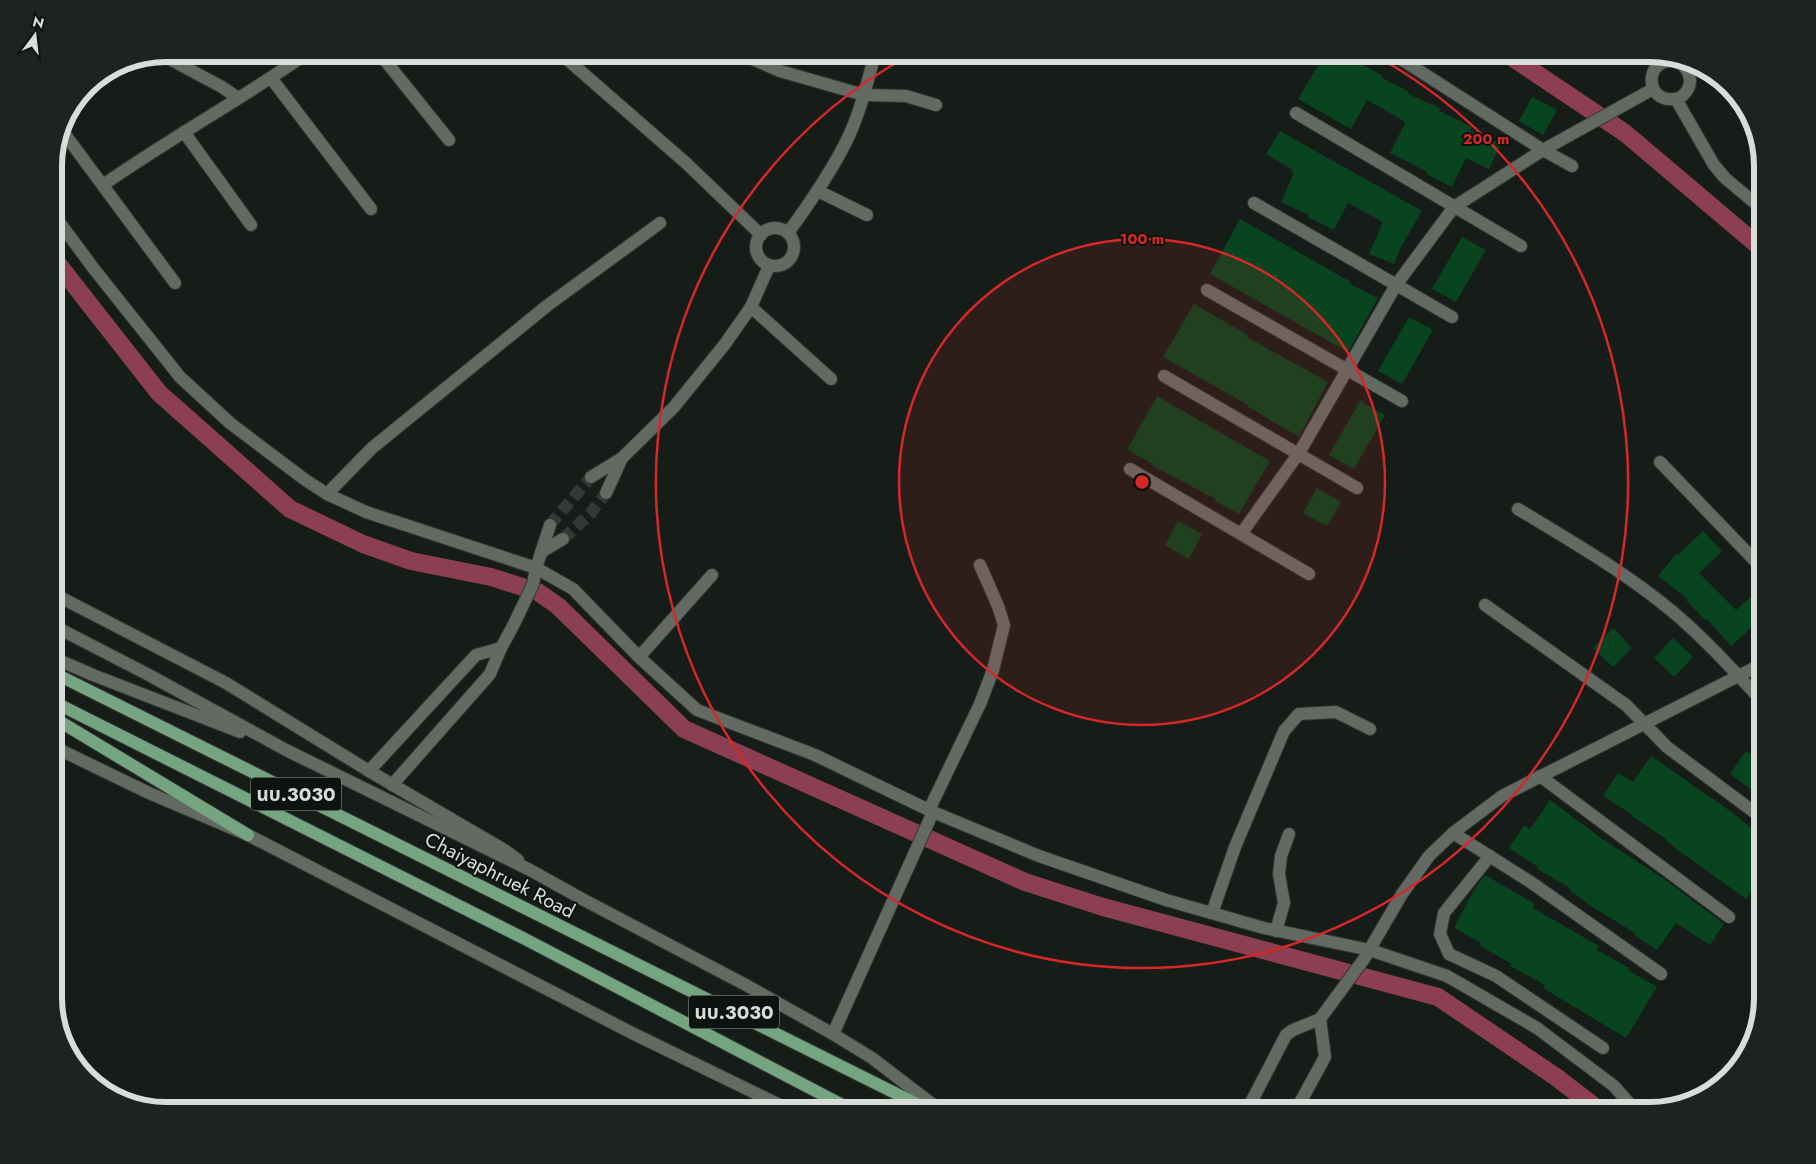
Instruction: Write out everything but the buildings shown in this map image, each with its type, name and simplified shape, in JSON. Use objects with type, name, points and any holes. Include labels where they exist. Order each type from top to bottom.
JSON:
[{"type":"main road","name":"Chaiyaphruek Road","points":[[63,678],[913,1102]]},
{"type":"main road","name":"นบ.3030","points":[[63,707],[525,939],[837,1102]]},
{"type":"main road","points":[[63,723],[248,835]]},
{"type":"street","points":[[177,62],[238,98]]},
{"type":"street","points":[[103,185],[295,62]]},
{"type":"street","points":[[386,62],[449,140]]},
{"type":"street","points":[[570,62],[686,163],[761,235]]},
{"type":"street","points":[[759,62],[780,71],[864,94],[906,96],[936,105]]},
{"type":"street","points":[[788,233],[818,191],[846,141],[864,94],[873,62]]},
{"type":"street","points":[[1406,62],[1543,150],[1572,166]]},
{"type":"street","points":[[1662,63],[1658,65],[1651,76],[1653,89],[1663,98],[1676,99],[1682,96],[1689,87],[1690,81],[1687,69]]},
{"type":"street","points":[[272,78],[371,210]]},
{"type":"street","points":[[1241,534],[1299,453],[1396,284],[1454,207],[1543,150],[1653,89]]},
{"type":"street","points":[[1676,99],[1714,165],[1725,178],[1753,201]]},
{"type":"street","points":[[1296,113],[1520,246]]},
{"type":"street","points":[[184,132],[251,225]]},
{"type":"street","points":[[67,137],[175,283]]},
{"type":"street","points":[[818,191],[867,215]]},
{"type":"street","points":[[1254,203],[1452,317]]},
{"type":"street","points":[[327,494],[372,448],[548,305],[660,223]]},
{"type":"street","points":[[63,227],[180,377],[230,423],[327,494],[366,512],[536,568],[573,589],[639,657],[697,710],[815,755],[931,813],[1039,856],[1166,900],[1447,976],[1537,1028],[1614,1086],[1628,1102]]},
{"type":"street","points":[[777,228],[788,233],[794,244],[792,257],[782,266],[769,266],[764,263],[757,252],[758,240],[761,235],[777,228]]},
{"type":"street","points":[[591,477],[622,458],[674,407],[725,344],[751,307],[769,266]]},
{"type":"street","points":[[1206,290],[1402,401]]},
{"type":"street","points":[[751,307],[831,379]]},
{"type":"street","points":[[1164,376],[1357,488]]},
{"type":"street","points":[[606,492],[622,458]]},
{"type":"street","points":[[1660,462],[1753,559]]},
{"type":"street","points":[[1130,469],[1309,574]]},
{"type":"street","points":[[1518,509],[1616,569],[1673,612],[1753,691]]},
{"type":"street","points":[[392,785],[490,674],[533,584],[536,568],[550,525]]},
{"type":"street","points":[[541,552],[563,539]]},
{"type":"street","points":[[833,1034],[980,704],[993,670],[1004,625],[980,565]]},
{"type":"street","points":[[639,657],[712,575]]},
{"type":"street","points":[[63,599],[208,673],[392,785],[506,851],[530,870]]},
{"type":"street","points":[[1485,605],[1626,705],[1667,747],[1753,811]]},
{"type":"street","points":[[63,631],[286,750],[530,870],[744,984],[833,1034],[879,1064],[929,1102]]},
{"type":"street","points":[[369,771],[476,655],[501,648]]},
{"type":"street","points":[[63,662],[286,750]]},
{"type":"street","points":[[1251,1102],[1286,1035],[1292,1030],[1320,1019],[1338,997],[1367,954],[1402,894],[1429,856],[1453,834],[1502,796],[1753,669]]},
{"type":"street","points":[[1212,913],[1235,847],[1284,731],[1299,714],[1336,712],[1370,729]]},
{"type":"street","points":[[63,751],[149,793],[248,835],[632,1033],[774,1102]]},
{"type":"street","points":[[1540,776],[1729,917]]},
{"type":"street","points":[[1276,931],[1284,903],[1279,874],[1280,856],[1289,834]]},
{"type":"street","points":[[1453,834],[1532,883],[1660,974]]},
{"type":"street","points":[[1490,856],[1444,913],[1440,934],[1449,954],[1496,976],[1604,1048]]},
{"type":"street","points":[[1300,1102],[1325,1058],[1320,1019]]},
{"type":"waterway","points":[[1519,62],[1625,133],[1753,241]]},
{"type":"waterway","points":[[63,270],[159,393],[290,509],[363,544],[411,561],[491,577],[538,592],[558,606],[684,729],[1025,882],[1103,907],[1438,997],[1556,1077],[1589,1102]]},
{"type":"tunnel","points":[[550,525],[591,477]]},
{"type":"tunnel","points":[[563,539],[590,514],[606,493]]}]
